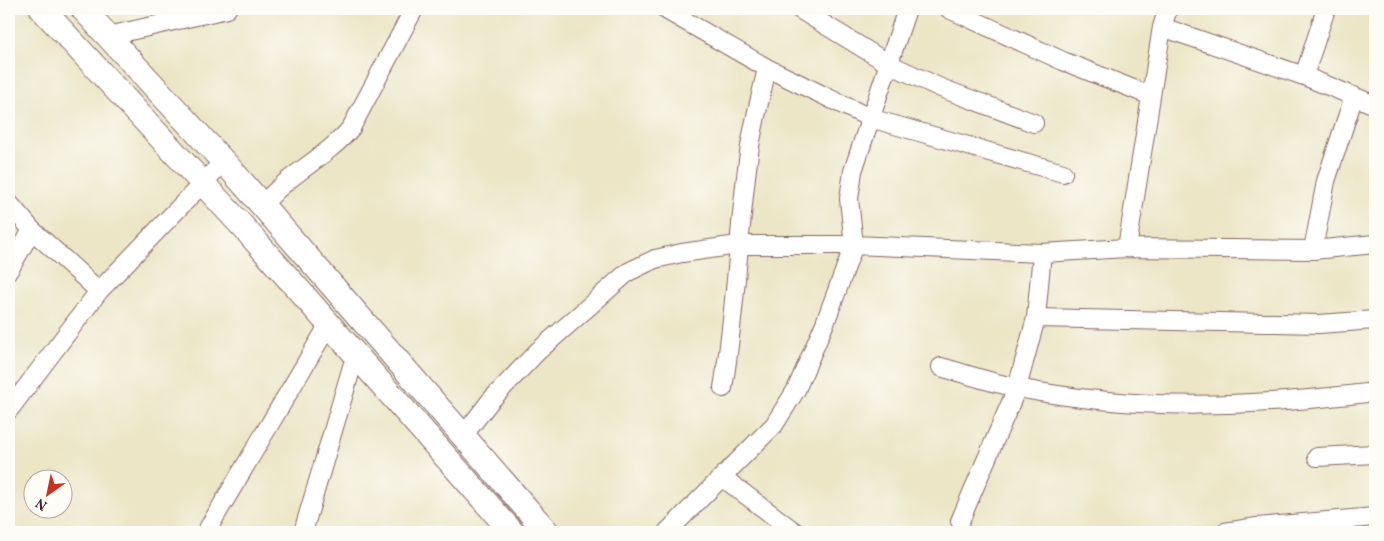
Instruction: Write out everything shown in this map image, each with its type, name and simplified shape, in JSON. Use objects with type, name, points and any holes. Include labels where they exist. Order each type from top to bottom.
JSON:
[{"type":"street","points":[[42,9],[202,182],[356,353],[512,532]]},
{"type":"street","points":[[84,9],[262,206],[547,532]]},
{"type":"street","points":[[108,36],[227,9]]},
{"type":"street","points":[[262,206],[287,179],[340,142],[351,128],[414,9]]},
{"type":"street","points":[[799,9],[889,64],[941,88],[1034,122]]},
{"type":"street","points":[[666,532],[774,425],[786,408],[825,323],[854,245],[850,199],[853,171],[906,9]]},
{"type":"street","points":[[949,9],[1064,61],[1151,96]]},
{"type":"street","points":[[1127,248],[1162,27],[1168,9]]},
{"type":"street","points":[[1304,76],[1326,9]]},
{"type":"street","points":[[666,10],[767,68],[870,118],[1063,173]]},
{"type":"street","points":[[1162,27],[1304,76],[1375,104]]},
{"type":"street","points":[[723,388],[731,341],[738,246],[749,151],[767,68]]},
{"type":"street","points":[[1313,250],[1326,181],[1354,96]]},
{"type":"street","points":[[9,410],[99,291],[223,162]]},
{"type":"street","points":[[9,203],[32,230],[99,291]]},
{"type":"street","points":[[9,270],[32,230]]},
{"type":"street","points":[[463,436],[491,400],[537,352],[628,272],[654,259],[738,246],[854,245],[1042,253],[1127,248],[1313,250],[1375,244]]},
{"type":"street","points":[[960,521],[1017,388],[1036,318],[1042,253]]},
{"type":"street","points":[[1036,318],[1319,324],[1375,320]]},
{"type":"street","points":[[206,532],[329,324]]},
{"type":"street","points":[[303,532],[356,353]]},
{"type":"street","points":[[941,367],[1017,388],[1144,405],[1204,406],[1310,400],[1375,392]]},
{"type":"street","points":[[1316,457],[1375,454]]},
{"type":"street","points":[[722,477],[795,532]]},
{"type":"street","points":[[1225,532],[1256,527],[1375,516]]}]
